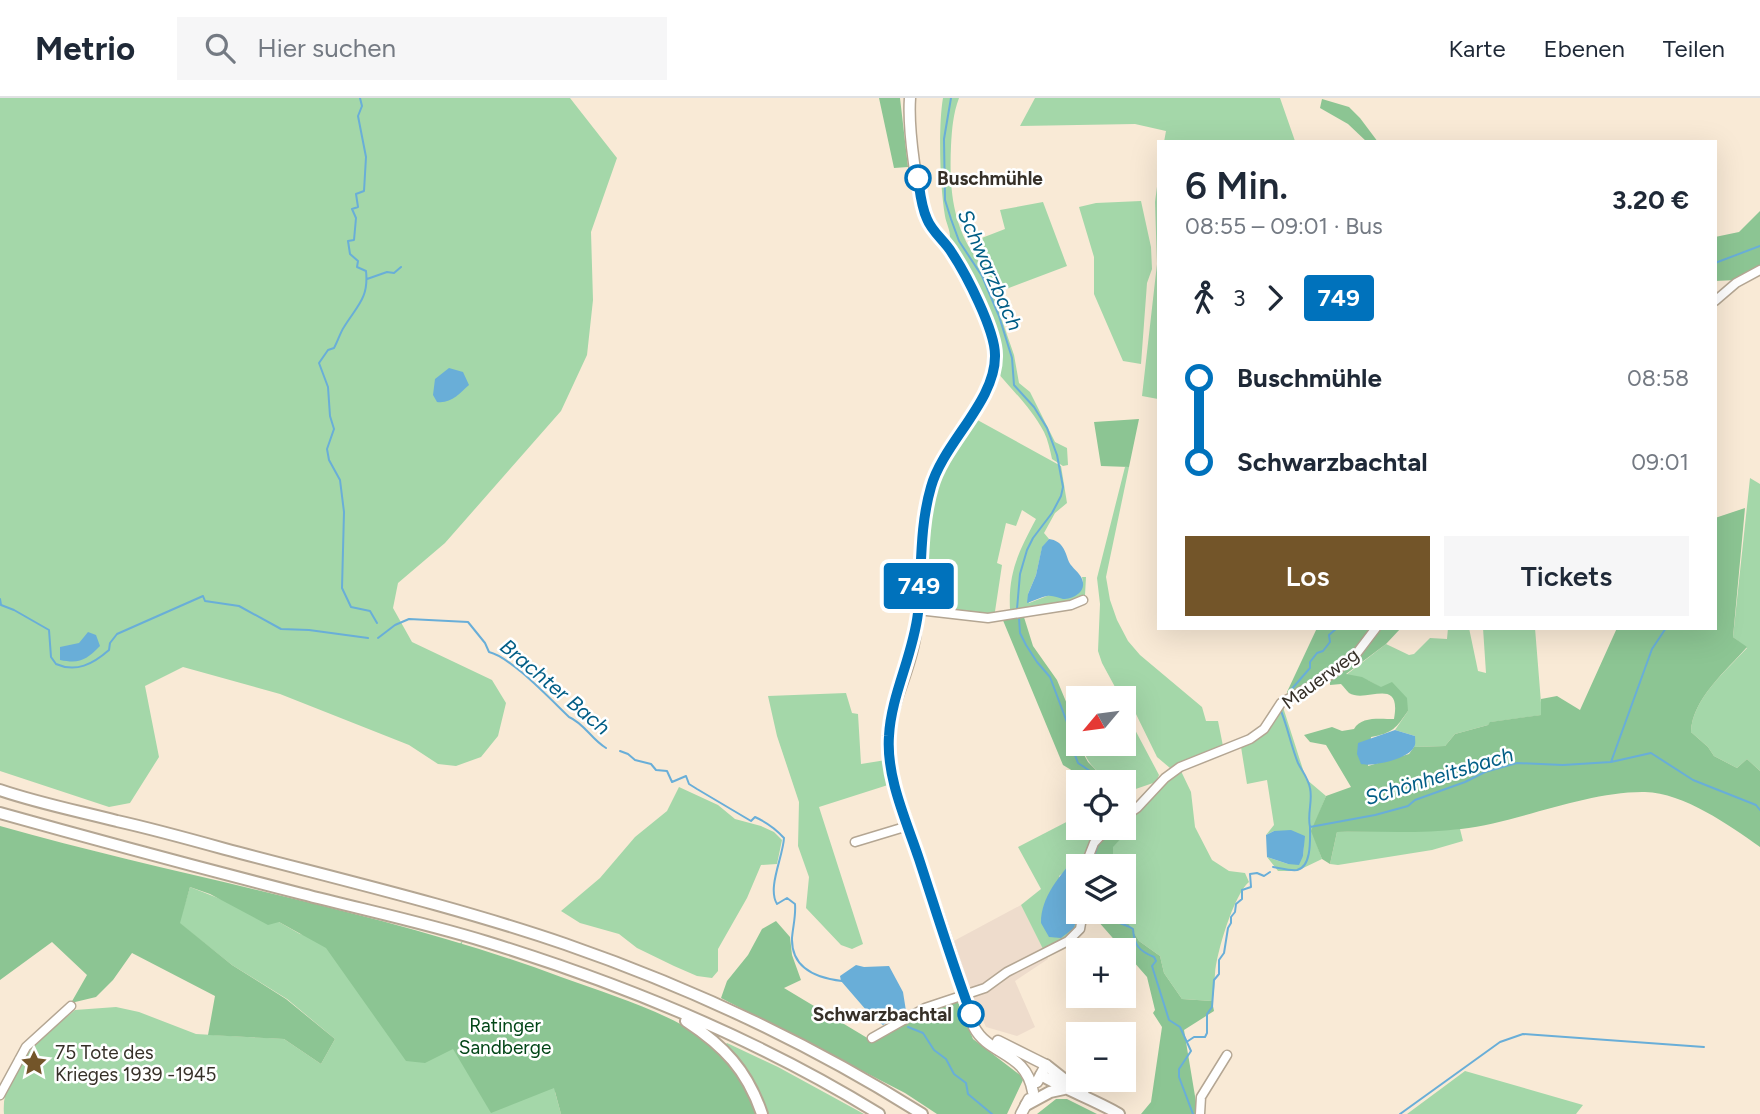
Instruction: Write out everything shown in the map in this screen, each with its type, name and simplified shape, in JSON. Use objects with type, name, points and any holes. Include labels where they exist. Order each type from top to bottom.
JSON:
[{"type":"highway","points":[[0,790],[462,912],[565,944],[661,980],[766,1028],[922,1114]]},
{"type":"highway","points":[[0,813],[133,851],[484,941],[561,966],[661,1004],[753,1045],[879,1114]]},
{"type":"highway","points":[[661,1004],[708,1035],[726,1051],[745,1076],[762,1114]]},
{"type":"highway","points":[[1043,1070],[1064,1089],[1084,1095]]},
{"type":"highway","points":[[1043,1070],[1119,1114]]},
{"type":"highway","points":[[1024,1110],[1050,1092],[1064,1089]]},
{"type":"main road","points":[[910,98],[914,158],[927,220],[963,272],[986,322],[995,352],[993,370],[986,389],[941,463],[931,487],[922,543],[915,640],[897,693],[888,739],[891,767],[908,826],[978,1034],[1027,1072],[1033,1092]]},
{"type":"main road","points":[[972,1017],[988,1035],[1043,1070]]},
{"type":"main road","points":[[1003,1051],[1043,1070]]},
{"type":"main road","points":[[1024,1110],[1043,1070]]},
{"type":"street","points":[[1717,299],[1736,283],[1760,270]]},
{"type":"street","points":[[918,610],[974,618],[1018,614],[1071,605],[1083,600]]},
{"type":"street","name":"Mauerweg","points":[[1136,806],[1180,767],[1250,739],[1264,729],[1282,703],[1332,674],[1357,653],[1374,630]]},
{"type":"street","points":[[855,842],[908,826]]},
{"type":"street","points":[[872,1038],[925,1008],[985,988],[1007,972],[1072,938],[1081,924]]},
{"type":"street","points":[[0,1095],[26,1047],[71,1006]]},
{"type":"street","points":[[1200,1114],[1201,1097],[1227,1055]]},
{"type":"shaded area","points":[[1021,905],[1048,959],[1015,981],[1035,1027],[1017,1036],[986,1027],[964,985],[950,943]]},
{"type":"green space","points":[[0,98],[570,98],[617,158],[591,232],[593,300],[587,355],[561,411],[445,543],[398,583],[393,608],[412,642],[492,680],[506,703],[498,736],[481,757],[456,766],[438,764],[409,745],[280,694],[183,667],[145,686],[159,757],[130,803],[109,807],[0,771]]},
{"type":"green space","points":[[879,98],[900,98],[908,167],[894,168]]},
{"type":"green space","points":[[943,98],[959,98],[951,140],[952,196],[960,226],[974,255],[985,269],[974,241],[1005,229],[1000,210],[1043,202],[1067,266],[993,294],[1014,355],[1019,383],[1030,392],[1055,442],[1067,448],[1068,465],[1063,466],[1052,459],[1047,438],[1039,423],[997,372],[998,357],[946,241],[950,237],[943,204],[941,174],[940,125]]},
{"type":"green space","points":[[1035,98],[1280,98],[1295,140],[1164,140],[1166,131],[1135,124],[1020,126]]},
{"type":"green space","points":[[1322,99],[1349,107],[1376,140],[1365,140],[1348,124],[1320,108]]},
{"type":"green space","points":[[1157,187],[1157,264],[1155,202]]},
{"type":"green space","points":[[1141,201],[1151,247],[1152,269],[1147,283],[1141,364],[1123,361],[1094,294],[1094,257],[1079,207],[1096,203]]},
{"type":"green space","points":[[1760,211],[1760,267],[1736,280],[1717,281],[1717,237],[1739,232]]},
{"type":"green space","points":[[1157,264],[1157,399],[1142,396]]},
{"type":"green space","points":[[972,417],[1061,466],[1067,503],[1055,513],[1044,533],[1049,539],[1042,548],[1036,575],[1028,594],[1029,603],[1083,582],[1082,577],[1086,577],[1085,595],[1080,600],[1013,613],[1010,610],[1011,584],[1016,562],[1036,519],[1022,510],[1016,526],[1006,523],[997,563],[1002,565],[994,618],[920,607],[921,566],[935,481]]},
{"type":"green space","points":[[1139,419],[1129,467],[1101,466],[1094,422]]},
{"type":"green space","points":[[1125,467],[1129,467],[1106,577],[1110,600],[1128,641],[1140,655],[1202,707],[1206,721],[1218,721],[1223,746],[1170,768],[1157,757],[1136,714],[1136,686],[1114,686],[1102,663],[1098,651],[1100,604],[1097,578]]},
{"type":"green space","points":[[1750,478],[1760,484],[1760,771],[1747,759],[1737,768],[1714,756],[1691,732],[1697,708],[1704,697],[1747,648],[1733,637]]},
{"type":"green space","points":[[1745,508],[1733,637],[1747,647],[1704,697],[1697,708],[1691,732],[1714,756],[1737,768],[1747,759],[1760,771],[1760,847],[1690,804],[1645,792],[1600,796],[1506,820],[1446,831],[1337,832],[1330,864],[1322,859],[1311,831],[1326,796],[1351,787],[1326,745],[1310,742],[1304,735],[1332,727],[1342,731],[1354,729],[1361,722],[1371,719],[1394,719],[1395,706],[1393,698],[1388,694],[1356,695],[1349,693],[1341,684],[1330,685],[1330,676],[1289,695],[1287,692],[1316,630],[1399,630],[1386,644],[1346,674],[1362,677],[1381,687],[1392,682],[1407,698],[1408,711],[1397,726],[1384,734],[1371,737],[1368,766],[1409,754],[1414,747],[1445,746],[1455,734],[1488,725],[1490,722],[1541,715],[1541,699],[1557,696],[1580,710],[1616,630],[1717,630],[1717,517]]},
{"type":"green space","points":[[1023,614],[1033,646],[1057,680],[1066,702],[1066,756],[1085,756],[1096,770],[1071,770],[1063,765],[1002,618]]},
{"type":"green space","points":[[1448,630],[1469,630],[1478,671],[1486,673],[1483,630],[1535,630],[1542,715],[1491,722],[1455,734],[1445,746],[1414,747],[1415,736],[1395,730],[1408,711],[1387,692],[1372,683],[1346,675],[1386,644],[1409,655],[1414,654],[1430,638],[1447,639]]},
{"type":"green space","points":[[846,693],[852,713],[858,714],[861,764],[886,760],[891,784],[819,807],[863,944],[852,949],[841,945],[806,908],[809,877],[798,846],[799,802],[777,736],[768,696]]},
{"type":"green space","points":[[1282,704],[1306,779],[1326,796],[1312,831],[1322,859],[1297,871],[1278,871],[1267,857],[1288,864],[1303,856],[1304,842],[1274,831],[1266,835],[1274,825],[1267,780],[1247,784],[1241,747],[1266,730]]},
{"type":"green space","points":[[1136,732],[1159,775],[1156,782],[1136,789],[1136,770],[1097,770],[1086,756],[1136,756]]},
{"type":"green space","points":[[1180,769],[1191,792],[1195,827],[1212,860],[1229,871],[1245,873],[1249,882],[1232,911],[1222,939],[1212,1001],[1182,999],[1164,973],[1160,956],[1139,941],[1128,924],[1136,924],[1136,854],[1113,854],[1113,846],[1119,840],[1136,840],[1136,809]]},
{"type":"green space","points":[[679,787],[718,805],[735,819],[774,832],[782,840],[777,864],[761,865],[747,898],[718,949],[718,971],[712,978],[697,976],[674,966],[637,948],[619,934],[580,923],[561,911],[600,878],[635,837],[667,811]]},
{"type":"green space","points":[[1066,822],[1066,840],[1093,840],[1088,854],[1066,854],[1066,871],[1059,876],[1066,895],[1066,924],[1078,924],[1075,933],[1044,951],[1021,905],[1041,889],[1018,847]]},
{"type":"green space","name":"Ratinger Sandberge","points":[[0,826],[423,932],[624,999],[669,1018],[708,1043],[737,1075],[756,1114],[561,1114],[554,1088],[491,1113],[453,1049],[425,1063],[406,1061],[326,948],[279,922],[268,925],[210,894],[190,887],[180,923],[232,965],[286,999],[335,1039],[321,1064],[284,1039],[208,1035],[215,996],[132,953],[113,980],[96,997],[71,1003],[87,975],[52,942],[0,980]]},
{"type":"green space","points":[[1460,829],[1463,841],[1432,850],[1330,864],[1337,832]]},
{"type":"green space","points":[[1100,840],[1120,840],[1113,847],[1113,854],[1091,854]]},
{"type":"green space","name":"Ratinger Sandberge","points":[[190,887],[279,922],[300,934],[449,957],[463,940],[461,947],[564,982],[555,1092],[561,1114],[4,1114],[9,1083],[17,1068],[38,1042],[75,1010],[116,1007],[139,1012],[196,1034],[284,1039],[321,1064],[335,1039],[287,999],[232,965],[179,923]]},
{"type":"green space","points":[[776,921],[790,937],[792,955],[801,980],[784,988],[874,1042],[913,1017],[958,1002],[973,1039],[1023,1080],[1007,1114],[937,1114],[905,1093],[721,998],[727,981],[748,955],[762,929]]},
{"type":"green space","points":[[1101,924],[1129,924],[1139,941],[1160,956],[1164,973],[1182,999],[1212,1001],[1214,1011],[1184,1030],[1198,1114],[1141,1114],[1151,1102],[1162,1027],[1153,1013],[1155,1010],[1147,977],[1136,964],[1136,938],[1113,938]]},
{"type":"green space","points":[[727,1043],[778,1067],[864,1114],[765,1114],[724,1046]]},
{"type":"green space","points":[[1465,1071],[1583,1105],[1576,1114],[1407,1114]]},
{"type":"green space","points":[[1056,1099],[1067,1099],[1097,1114],[1037,1114]]},
{"type":"water","points":[[449,368],[463,372],[469,385],[451,400],[437,402],[433,395],[435,379]]},
{"type":"water","points":[[1049,539],[1063,547],[1070,564],[1081,577],[1083,587],[1071,598],[1047,596],[1027,603],[1042,547]]},
{"type":"water","points":[[88,632],[96,635],[100,646],[91,655],[82,660],[60,660],[60,647],[79,643]]},
{"type":"water","points":[[1395,730],[1415,736],[1415,745],[1411,751],[1390,761],[1361,764],[1357,754],[1358,743]]},
{"type":"water","points":[[1291,830],[1305,836],[1299,865],[1267,857],[1266,835],[1274,831]]},
{"type":"water","points":[[1066,869],[1066,924],[1075,924],[1061,938],[1049,937],[1041,923],[1044,904]]},
{"type":"water","points":[[856,965],[889,966],[903,992],[906,1011],[883,1025],[873,1018],[841,981],[840,976]]},
{"type":"waterway","points":[[360,98],[362,106],[358,116],[366,157],[364,191],[356,194],[358,207],[352,209],[356,218],[354,240],[348,241],[350,254],[358,261],[357,267],[366,271],[366,288],[334,348],[328,350],[319,363],[328,387],[330,416],[334,429],[327,449],[329,460],[340,480],[344,512],[342,588],[351,607],[370,611],[377,623]]},
{"type":"waterway","name":"Schwarzbach","points":[[951,98],[944,139],[945,200],[959,241],[982,276],[999,316],[1012,358],[1014,385],[1034,407],[1047,428],[1057,455],[1063,487],[1052,513],[1027,550],[1020,574],[1017,609]]},
{"type":"waterway","points":[[1717,262],[1760,246]]},
{"type":"waterway","points":[[367,279],[387,272],[394,273],[401,267]]},
{"type":"waterway","name":"Brachter Bach","points":[[0,599],[1,605],[49,630],[51,657],[56,664],[70,668],[84,666],[103,655],[109,650],[110,643],[117,634],[203,596],[205,601],[239,606],[281,629],[368,638]]},
{"type":"waterway","name":"Schwarzbach","points":[[1019,618],[1020,633],[1026,645],[1050,677],[1071,733],[1072,747],[1078,763],[1088,770]]},
{"type":"waterway","name":"Brachter Bach","points":[[378,638],[395,625],[409,619],[468,622],[489,652],[519,671],[606,748]]},
{"type":"waterway","points":[[1290,691],[1310,668],[1310,662],[1317,653],[1323,651],[1330,642],[1329,635],[1335,630]]},
{"type":"waterway","points":[[1611,762],[1652,649],[1665,630]]},
{"type":"waterway","points":[[1281,711],[1298,763],[1310,788],[1310,827]]},
{"type":"waterway","name":"Brachter Bach","points":[[620,751],[635,760],[651,764],[656,770],[667,771],[672,782],[686,776],[689,784],[751,821],[755,817],[763,821],[784,838],[774,897],[777,904],[787,898],[795,904],[792,938],[796,957],[814,974],[842,981]]},
{"type":"waterway","name":"Schönheitsbach","points":[[1273,867],[1294,870],[1302,868],[1308,858],[1310,827],[1408,806],[1415,800],[1485,772],[1517,763],[1563,765],[1611,762],[1651,753],[1693,780],[1756,805],[1760,810]]},
{"type":"waterway","name":"Schwarzbach","points":[[1095,854],[1099,842]]},
{"type":"waterway","name":"Schönheitsbach","points":[[1188,1041],[1194,1037],[1205,1037],[1207,1033],[1207,1014],[1212,1007],[1214,980],[1219,974],[1219,960],[1224,953],[1231,917],[1236,904],[1242,899],[1242,890],[1251,887],[1250,874],[1264,876],[1270,872]]},
{"type":"waterway","name":"Schwarzbach","points":[[1123,924],[1133,929],[1138,947],[1154,957],[1156,961],[1152,966],[1169,1020],[1180,1027],[1191,1051],[1179,1069],[1179,1077],[1193,1114]]},
{"type":"waterway","name":"Brachter Bach","points":[[908,1027],[923,1033],[934,1050],[946,1059],[954,1074],[966,1083],[968,1094],[992,1114]]},
{"type":"waterway","points":[[1400,1114],[1500,1042],[1523,1034],[1704,1047]]},
{"type":"bus line","name":"749","points":[[918,178],[927,220],[963,272],[986,322],[995,352],[995,362],[986,389],[941,463],[931,487],[923,531],[915,640],[897,693],[888,739],[891,767],[908,826],[971,1014]]},
{"type":"place","name":"Buschmühle","points":[[918,178]]},
{"type":"place","name":"Schwarzbachtal","points":[[971,1014]]},
{"type":"place","name":"75 Tote des Krieges 1939 -1945","points":[[34,1063]]}]
